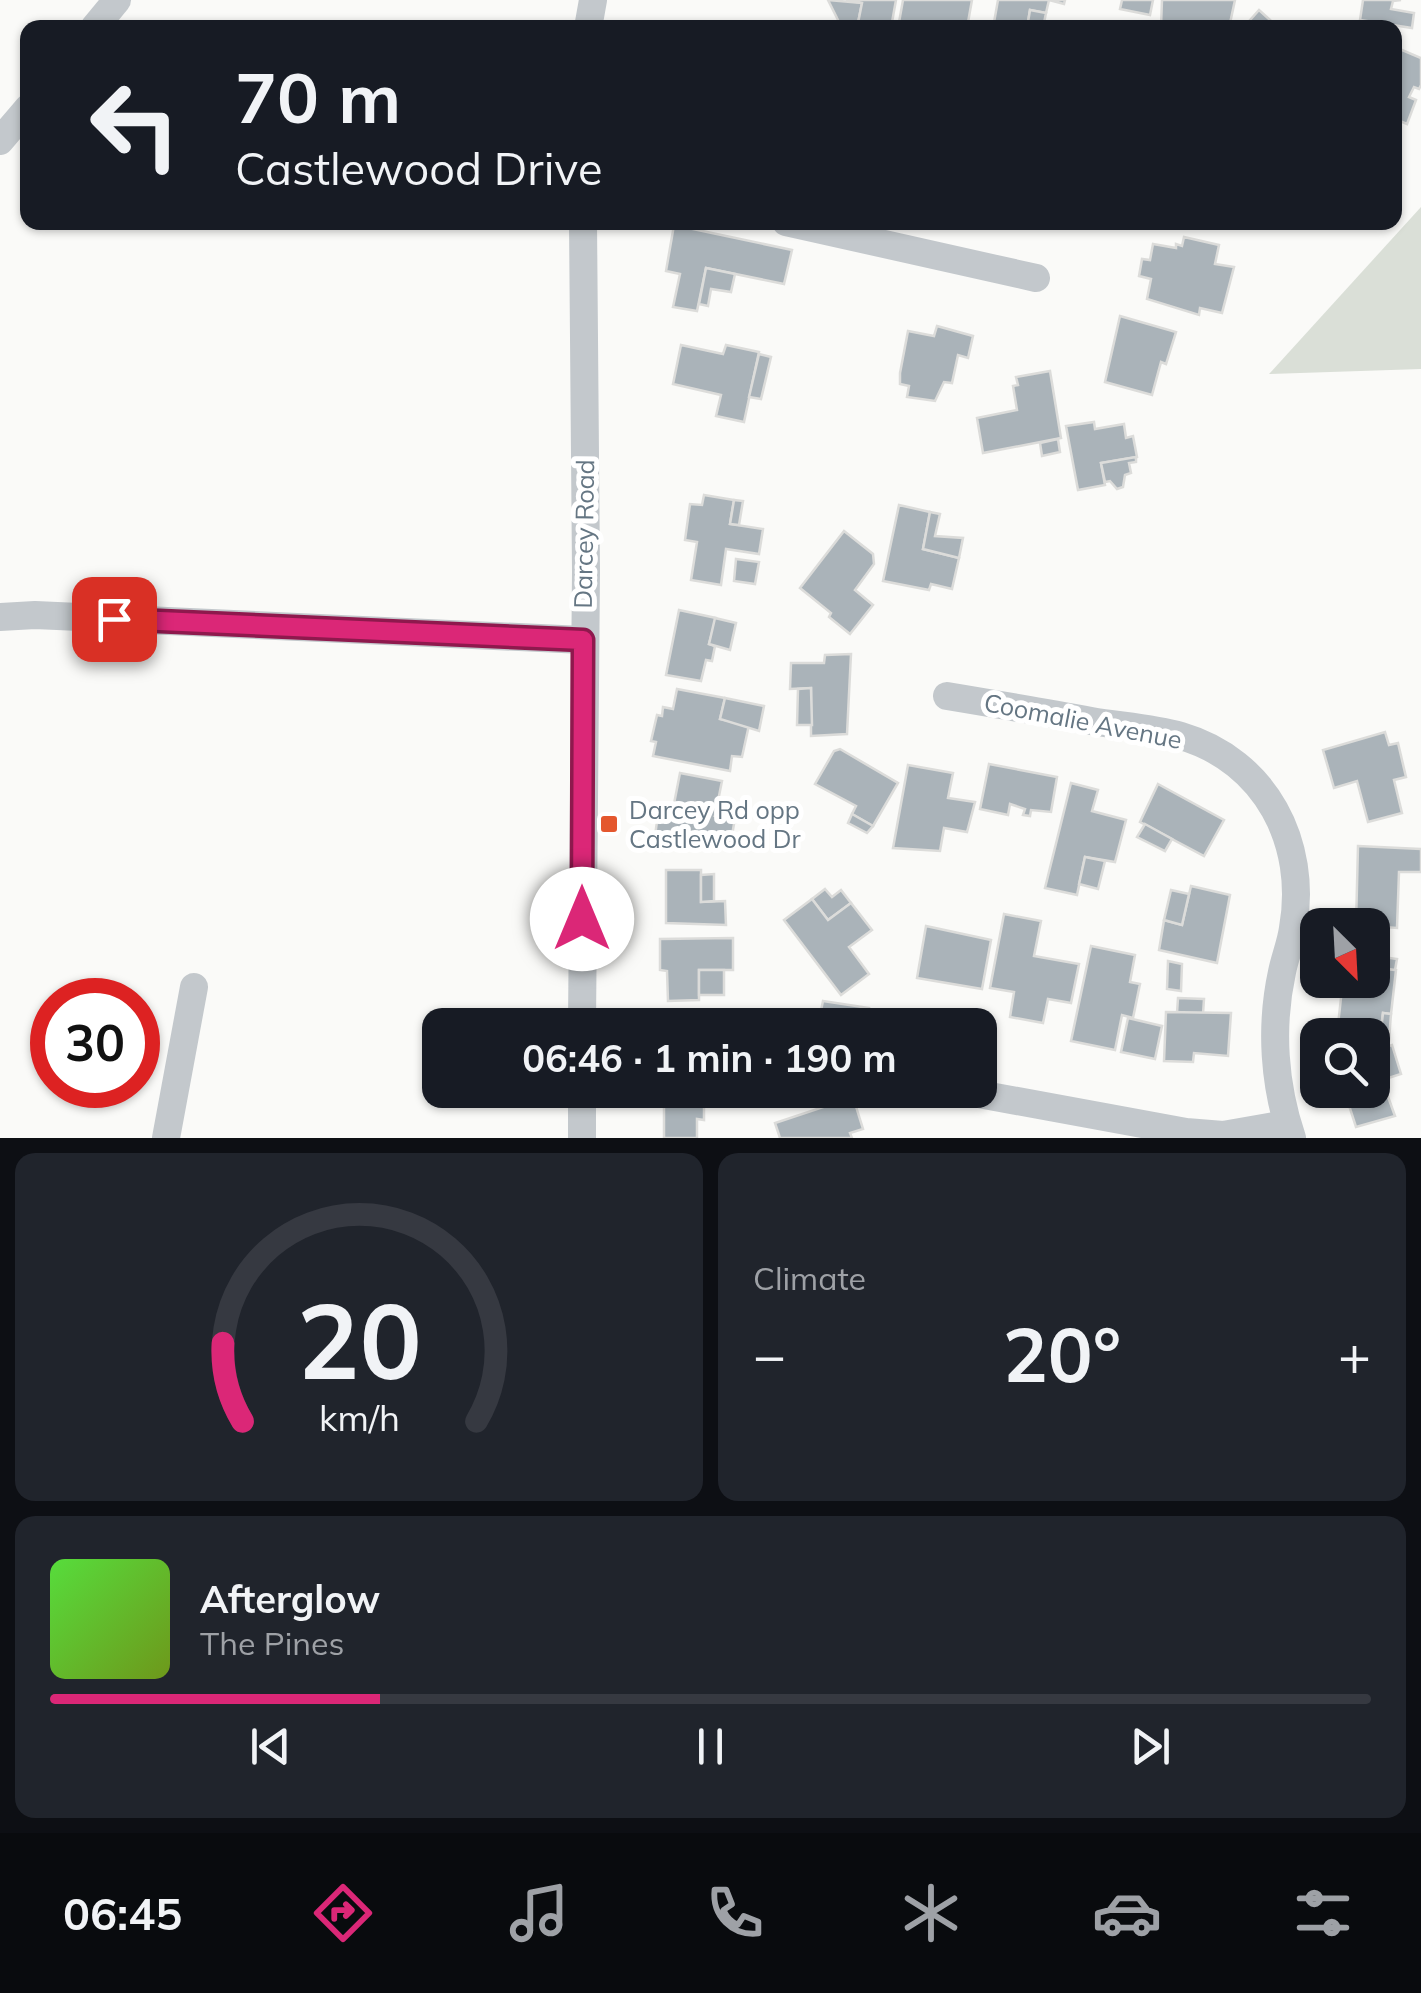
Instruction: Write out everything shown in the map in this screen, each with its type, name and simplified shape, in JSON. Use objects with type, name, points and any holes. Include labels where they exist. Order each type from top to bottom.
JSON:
[{"type":"street","points":[[101,20],[117,0]]},
{"type":"street","points":[[0,141],[20,117]]},
{"type":"street","name":"Darcey Road","points":[[582,1008],[584,230]]},
{"type":"street","points":[[822,230],[1036,278]]},
{"type":"street","points":[[0,617],[35,615],[583,640]]},
{"type":"street","name":"Coomalie Avenue","points":[[947,696],[1182,736],[1220,752],[1250,774],[1269,798],[1283,821],[1297,874],[1294,927],[1275,1015],[1275,1057],[1290,1131]]},
{"type":"street","points":[[166,1138],[194,986]]},
{"type":"street","points":[[997,1097],[1186,1132],[1222,1135],[1290,1131]]},
{"type":"street","points":[[582,1108],[582,1138]]},
{"type":"shaded area","points":[[1421,207],[1421,369],[1269,374],[1402,230]]},
{"type":"building","points":[[828,0],[862,3],[859,20],[838,20]]},
{"type":"building","points":[[846,0],[896,0],[892,20],[859,20],[862,3]]},
{"type":"building","points":[[903,0],[972,0],[968,20],[899,20]]},
{"type":"building","points":[[998,0],[1049,0],[1046,13],[1030,10],[1028,20],[994,20]]},
{"type":"building","points":[[1122,0],[1153,0],[1150,15],[1120,9]]},
{"type":"building","points":[[1162,0],[1235,0],[1231,20],[1161,20]]},
{"type":"building","points":[[1363,0],[1401,0],[1393,1],[1391,9],[1414,13],[1412,28],[1402,26],[1402,20],[1360,20]]},
{"type":"building","points":[[1030,10],[1046,13],[1045,20],[1028,20]]},
{"type":"building","points":[[1259,10],[1270,20],[1250,20]]},
{"type":"building","points":[[1402,50],[1421,58],[1421,85],[1419,89],[1414,87],[1409,97],[1416,100],[1407,124],[1402,122]]},
{"type":"building","points":[[673,230],[698,230],[792,250],[784,284],[706,268],[697,311],[673,307],[680,274],[666,271]]},
{"type":"building","points":[[1184,237],[1219,245],[1215,264],[1234,267],[1222,313],[1200,308],[1199,315],[1147,299],[1151,279],[1139,276],[1142,259],[1150,260],[1153,244],[1176,248],[1176,244],[1182,246]]},
{"type":"building","points":[[706,268],[735,274],[731,292],[711,289],[708,306],[699,304]]},
{"type":"building","points":[[1120,316],[1176,332],[1166,364],[1161,362],[1152,395],[1105,382]]},
{"type":"building","points":[[937,326],[973,336],[968,358],[958,355],[952,383],[944,382],[935,401],[907,397],[909,386],[900,384],[900,373],[908,331],[934,336]]},
{"type":"building","points":[[681,345],[723,354],[726,345],[759,352],[744,422],[716,416],[721,395],[673,384]]},
{"type":"building","points":[[759,354],[771,357],[761,399],[749,397]]},
{"type":"building","points":[[1050,371],[1061,438],[983,453],[977,418],[1017,410],[1013,386],[1018,385],[1016,377]]},
{"type":"building","points":[[1094,422],[1095,429],[1124,424],[1126,438],[1133,436],[1137,457],[1101,463],[1105,485],[1078,490],[1066,426]]},
{"type":"building","points":[[1058,439],[1060,452],[1042,456],[1040,443]]},
{"type":"building","points":[[1136,457],[1136,462],[1129,463],[1131,473],[1125,475],[1123,487],[1117,489],[1110,481],[1105,482],[1101,463]]},
{"type":"building","points":[[704,495],[734,500],[730,524],[763,529],[759,554],[726,549],[721,585],[691,580],[697,542],[685,540],[690,504],[702,505]]},
{"type":"building","points":[[734,500],[743,501],[739,525],[730,524]]},
{"type":"building","points":[[899,505],[930,512],[923,549],[959,558],[952,589],[931,584],[929,590],[883,581]]},
{"type":"building","points":[[930,512],[940,514],[935,536],[963,538],[959,558],[923,549]]},
{"type":"building","points":[[844,531],[873,554],[874,564],[855,590],[873,605],[850,634],[800,588]]},
{"type":"building","points":[[736,559],[759,562],[755,584],[734,581]]},
{"type":"building","points":[[679,610],[716,618],[709,644],[715,646],[712,661],[706,660],[701,681],[666,675]]},
{"type":"building","points":[[715,618],[736,623],[730,650],[709,644]]},
{"type":"building","points":[[851,654],[847,734],[811,736],[811,688],[790,689],[791,663],[824,663],[825,655]]},
{"type":"building","points":[[811,688],[812,725],[797,725],[798,689]]},
{"type":"building","points":[[677,689],[725,698],[720,719],[749,725],[742,757],[732,756],[730,771],[653,756],[656,742],[651,741],[657,715],[662,716],[663,707],[673,709]]},
{"type":"building","points":[[725,698],[764,706],[759,731],[720,719]]},
{"type":"building","points":[[1385,732],[1389,745],[1398,743],[1406,777],[1394,780],[1402,813],[1368,822],[1357,781],[1334,788],[1323,750]]},
{"type":"building","points":[[840,749],[898,783],[873,826],[852,814],[856,806],[815,784],[834,751]]},
{"type":"building","points":[[989,764],[1057,777],[1051,812],[1031,810],[1030,816],[1023,815],[1025,809],[1010,804],[1008,815],[980,809]]},
{"type":"building","points":[[908,765],[953,773],[948,798],[975,802],[967,832],[944,828],[940,851],[893,848]]},
{"type":"building","points":[[680,773],[722,781],[715,816],[735,818],[730,847],[655,836],[659,807],[673,809]]},
{"type":"building","points":[[1071,783],[1098,790],[1092,811],[1126,820],[1115,862],[1085,857],[1077,895],[1045,888]]},
{"type":"building","points":[[1158,784],[1224,820],[1204,856],[1140,822]]},
{"type":"building","points":[[718,800],[738,804],[735,818],[715,816]]},
{"type":"building","points":[[852,814],[873,826],[867,833],[848,823]]},
{"type":"building","points":[[1145,824],[1172,839],[1165,851],[1137,837]]},
{"type":"building","points":[[1358,846],[1421,849],[1421,872],[1399,872],[1397,928],[1390,927],[1390,908],[1356,908]]},
{"type":"building","points":[[1085,857],[1105,861],[1098,889],[1079,884]]},
{"type":"building","points":[[666,870],[701,870],[701,902],[725,901],[726,925],[666,923]]},
{"type":"building","points":[[714,874],[714,901],[701,902],[701,875]]},
{"type":"building","points":[[1191,886],[1230,895],[1217,963],[1159,950],[1164,920],[1182,925]]},
{"type":"building","points":[[825,889],[832,897],[841,890],[851,903],[828,920],[812,899]]},
{"type":"building","points":[[1171,890],[1189,894],[1182,925],[1164,920]]},
{"type":"building","points":[[812,899],[828,920],[851,903],[872,930],[849,947],[869,974],[841,995],[784,920]]},
{"type":"building","points":[[1004,914],[1041,921],[1034,956],[1079,964],[1071,1003],[1048,999],[1043,1023],[1010,1017],[1014,992],[990,988]]},
{"type":"building","points":[[926,926],[991,940],[982,989],[917,978]]},
{"type":"building","points":[[733,938],[733,970],[699,970],[699,1000],[668,1001],[667,971],[660,970],[660,939]]},
{"type":"building","points":[[1091,946],[1135,955],[1130,982],[1140,984],[1133,1018],[1122,1015],[1115,1050],[1071,1041]]},
{"type":"building","points":[[1390,958],[1397,959],[1395,970],[1390,969]]},
{"type":"building","points":[[1168,961],[1182,964],[1181,991],[1167,989]]},
{"type":"building","points":[[1390,969],[1396,970],[1391,1014],[1383,1013],[1382,1018],[1339,1018],[1341,998],[1390,998]]},
{"type":"building","points":[[699,970],[724,970],[724,995],[699,995]]},
{"type":"building","points":[[1178,998],[1204,999],[1203,1014],[1177,1013]]},
{"type":"building","points":[[823,1001],[869,1008],[822,1008]]},
{"type":"building","points":[[1166,1012],[1231,1013],[1228,1056],[1194,1053],[1193,1062],[1164,1061]]},
{"type":"building","points":[[1128,1018],[1162,1026],[1155,1059],[1121,1052]]},
{"type":"building","points":[[1390,1046],[1401,1074],[1390,1077]]},
{"type":"building","points":[[1390,1102],[1395,1116],[1356,1127],[1350,1108],[1390,1108]]},
{"type":"building","points":[[664,1108],[704,1108],[704,1120],[697,1119],[697,1138],[664,1138]]},
{"type":"building","points":[[820,1108],[856,1108],[863,1129],[850,1133],[852,1138],[780,1138],[775,1123]]},
{"type":"place","name":"Darcey Rd opp Castlewood Dr","points":[[609,824]]},
{"type":"route","points":[[114,619],[583,640],[582,919]]}]
